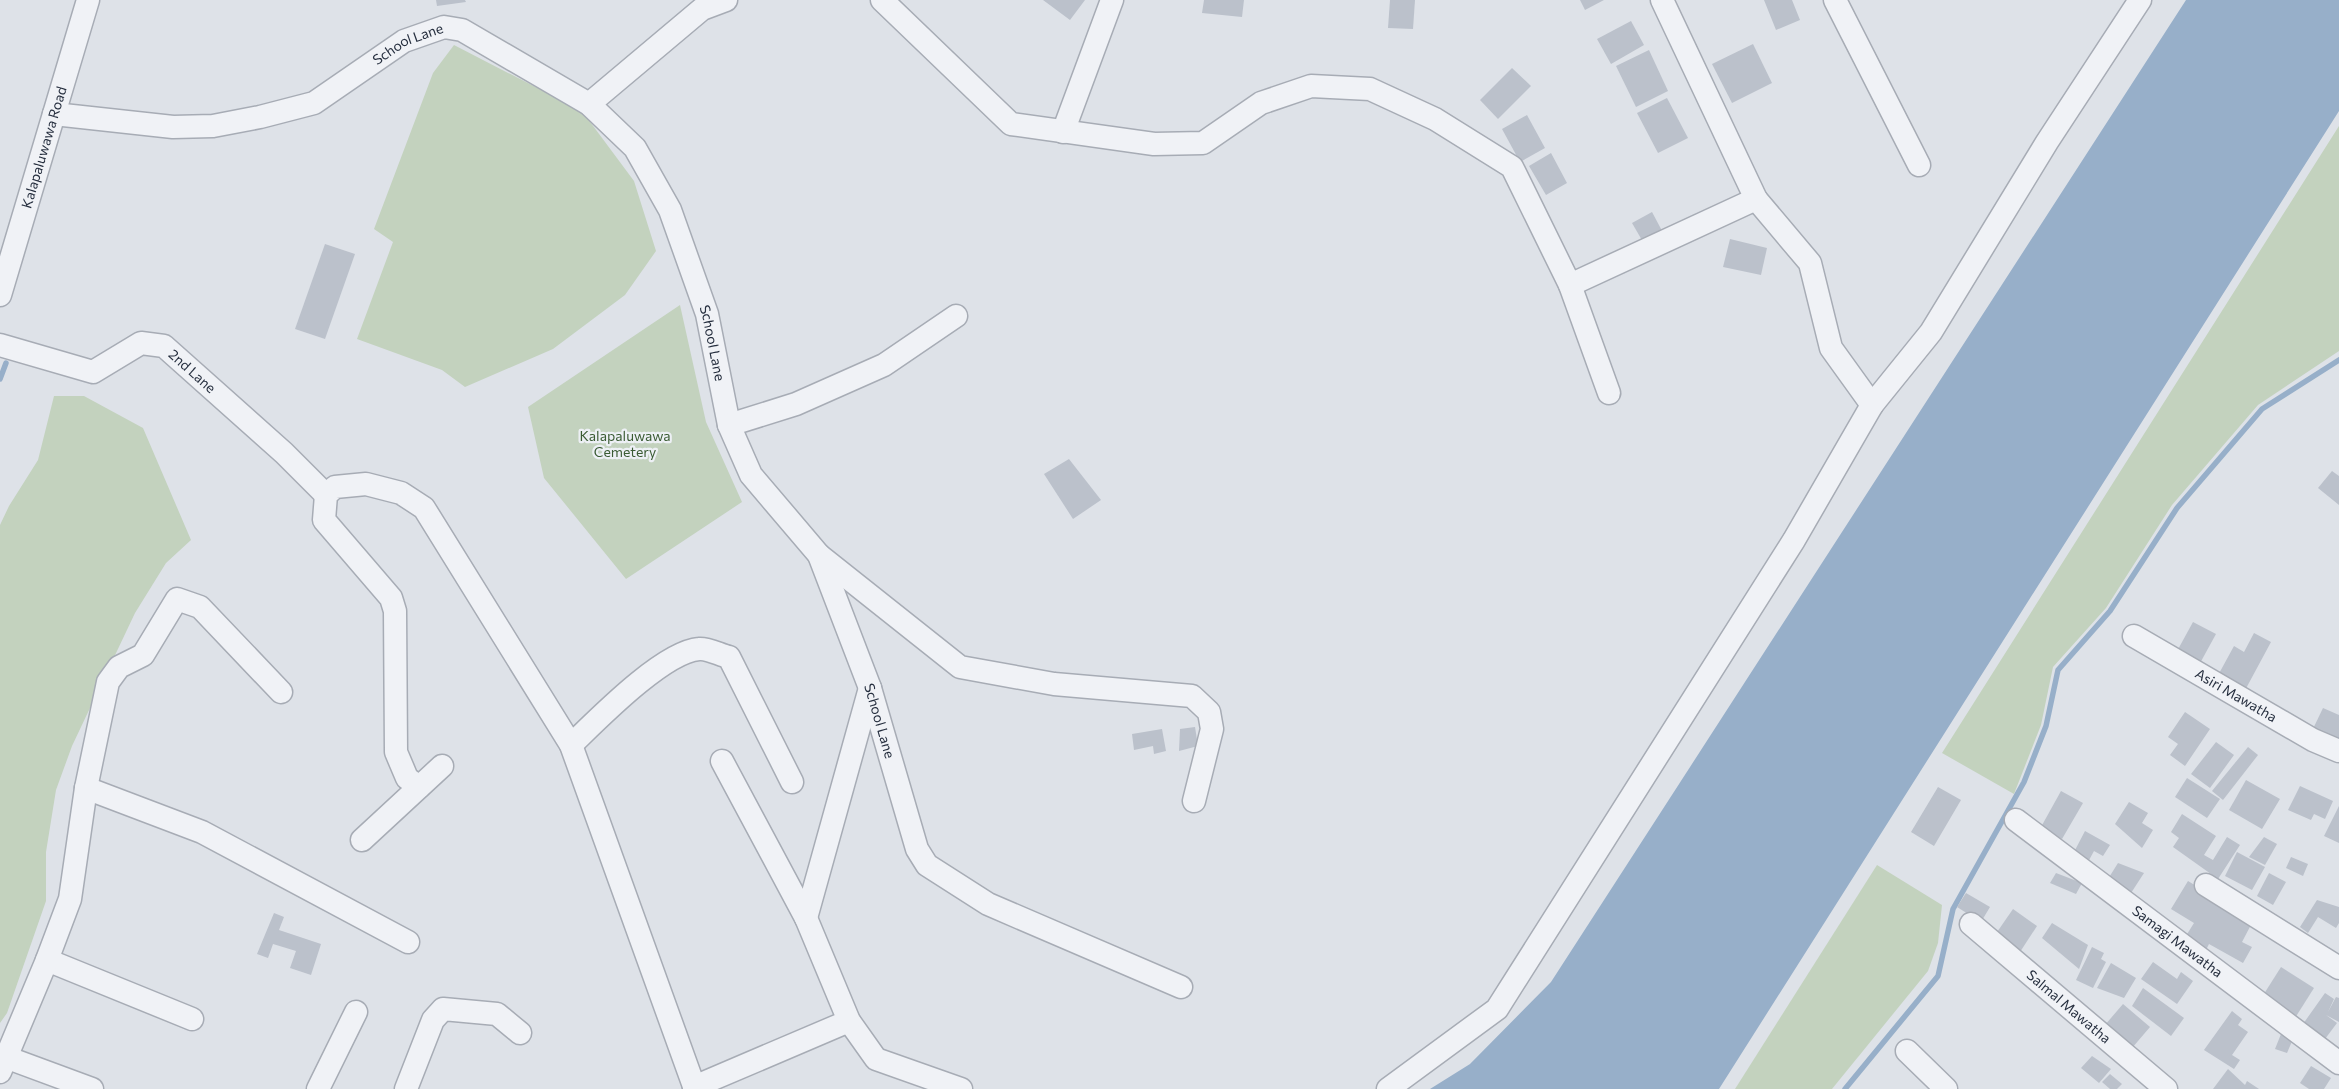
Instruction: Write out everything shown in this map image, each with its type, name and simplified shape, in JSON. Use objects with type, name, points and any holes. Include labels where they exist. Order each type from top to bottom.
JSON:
[{"type":"street","name":"Kalapaluwawa Road","points":[[0,295],[88,0]]},
{"type":"street","points":[[589,104],[702,9],[726,0]]},
{"type":"street","points":[[1063,132],[1112,0]]},
{"type":"street","points":[[1662,0],[1756,199],[1810,263],[1831,348],[1872,405]]},
{"type":"street","points":[[1835,0],[1919,165]]},
{"type":"street","points":[[1388,1089],[1497,1010],[1794,540],[1872,405],[1931,332],[2047,142],[2140,0]]},
{"type":"street","points":[[891,3],[1011,124],[1154,144],[1203,143],[1261,103],[1311,86],[1370,89],[1435,119],[1512,167],[1570,285],[1609,393]]},
{"type":"street","name":"School Lane","points":[[54,114],[173,127],[213,126],[260,117],[314,103],[404,41],[444,27],[462,30],[589,104],[635,148],[670,210],[707,314],[729,425],[751,474],[819,555],[870,688],[917,849],[927,865],[988,904],[1181,987]]},
{"type":"street","points":[[1570,285],[1756,199]]},
{"type":"street","points":[[729,425],[796,404],[884,365],[956,316]]},
{"type":"street","name":"2nd Lane","points":[[0,345],[93,372],[141,344],[164,346],[284,453],[326,495]]},
{"type":"street","points":[[419,787],[407,778],[396,752],[395,611],[391,598],[324,520],[326,495],[335,487],[366,484],[401,493],[424,508],[571,745],[694,1088],[849,1021]]},
{"type":"street","points":[[819,555],[960,667],[1054,684],[1192,696],[1209,712],[1212,729],[1194,800]]},
{"type":"street","points":[[92,1089],[2,1061],[47,960],[70,899],[86,788],[108,682],[118,667],[143,655],[177,599],[200,607],[281,692]]},
{"type":"street","name":"Asiri Mawatha","points":[[2134,636],[2313,740],[2339,751]]},
{"type":"street","points":[[571,745],[630,689],[680,654],[701,649],[728,658],[792,782]]},
{"type":"street","points":[[806,918],[870,688]]},
{"type":"street","points":[[722,760],[806,918],[849,1021],[876,1059],[961,1089]]},
{"type":"street","points":[[362,840],[442,766]]},
{"type":"street","points":[[86,788],[202,832],[408,942]]},
{"type":"street","name":"Samagi Mawatha","points":[[2016,820],[2339,1063]]},
{"type":"street","points":[[2206,885],[2339,968]]},
{"type":"street","name":"Salmal Mawatha","points":[[1972,924],[2166,1089]]},
{"type":"street","points":[[47,960],[192,1020]]},
{"type":"street","points":[[406,1089],[433,1020],[444,1009],[497,1014],[520,1033]]},
{"type":"street","points":[[318,1089],[356,1012]]},
{"type":"street","points":[[1907,1051],[1946,1089]]},
{"type":"green space","points":[[454,45],[582,111],[634,181],[656,251],[625,295],[553,349],[465,387],[442,370],[357,339],[393,242],[374,229],[433,73]]},
{"type":"green space","points":[[2339,126],[2339,351],[2258,405],[2172,505],[2106,608],[2053,667],[2041,725],[2014,794],[1942,753]]},
{"type":"green space","name":"Kalapaluwawa Cemetery","points":[[680,305],[706,422],[742,502],[626,579],[544,478],[528,407]]},
{"type":"green space","points":[[54,396],[84,396],[143,428],[191,540],[166,563],[135,613],[72,746],[56,790],[46,852],[46,901],[7,1013],[0,1023],[0,525],[9,506],[38,460]]},
{"type":"green space","points":[[1877,865],[1942,905],[1938,943],[1928,971],[1832,1089],[1735,1089]]},
{"type":"water","points":[[2186,0],[2339,0],[2339,111],[1719,1089],[1430,1089],[1470,1064],[1551,982]]},
{"type":"building","points":[[436,0],[465,0],[466,2],[437,6]]},
{"type":"building","points":[[1043,0],[1085,0],[1070,20]]},
{"type":"building","points":[[1204,0],[1244,0],[1242,17],[1202,13]]},
{"type":"building","points":[[1390,0],[1415,0],[1413,29],[1388,28]]},
{"type":"building","points":[[1580,0],[1604,0],[1585,10]]},
{"type":"building","points":[[1764,0],[1792,0],[1800,20],[1776,30]]},
{"type":"building","points":[[1631,21],[1644,45],[1611,64],[1597,39]]},
{"type":"building","points":[[1753,44],[1772,83],[1732,103],[1712,64]]},
{"type":"building","points":[[1649,50],[1668,91],[1636,107],[1616,66]]},
{"type":"building","points":[[1512,68],[1531,86],[1498,119],[1480,100]]},
{"type":"building","points":[[1667,98],[1688,138],[1658,153],[1637,113]]},
{"type":"building","points":[[1527,115],[1545,148],[1520,162],[1502,129]]},
{"type":"building","points":[[1551,153],[1567,183],[1546,195],[1529,166]]},
{"type":"building","points":[[1652,212],[1669,244],[1650,254],[1632,223]]},
{"type":"building","points":[[1730,239],[1767,248],[1761,275],[1723,267]]},
{"type":"building","points":[[325,244],[355,254],[325,339],[295,329]]},
{"type":"building","points":[[1069,459],[1101,500],[1073,519],[1044,474]]},
{"type":"building","points":[[2332,471],[2339,476],[2339,505],[2318,488]]},
{"type":"building","points":[[2193,622],[2216,634],[2199,665],[2176,653]]},
{"type":"building","points":[[2254,633],[2271,642],[2243,694],[2216,679],[2234,646],[2244,652]]},
{"type":"building","points":[[2323,708],[2339,715],[2339,745],[2311,733]]},
{"type":"building","points":[[2185,712],[2210,729],[2185,766],[2170,755],[2178,744],[2168,737]]},
{"type":"building","points":[[1195,727],[1198,746],[1179,751],[1180,729]]},
{"type":"building","points":[[1162,729],[1166,751],[1154,754],[1153,746],[1134,750],[1132,734]]},
{"type":"building","points":[[2216,742],[2234,755],[2210,788],[2191,774]]},
{"type":"building","points":[[2248,747],[2258,755],[2223,800],[2212,791]]},
{"type":"building","points":[[2187,778],[2220,799],[2207,818],[2175,797]]},
{"type":"building","points":[[2246,780],[2280,799],[2262,829],[2229,810]]},
{"type":"building","points":[[2300,786],[2333,801],[2325,819],[2314,814],[2311,820],[2288,810]]},
{"type":"building","points":[[1938,787],[1961,800],[1934,846],[1911,832]]},
{"type":"building","points":[[2061,791],[2083,803],[2062,839],[2041,827]]},
{"type":"building","points":[[2129,802],[2148,813],[2142,823],[2153,830],[2142,848],[2115,824]]},
{"type":"building","points":[[2339,806],[2339,843],[2324,836]]},
{"type":"building","points":[[2182,814],[2216,836],[2204,855],[2213,860],[2227,837],[2240,845],[2218,879],[2173,847],[2179,838],[2171,832]]},
{"type":"building","points":[[2085,831],[2110,845],[2103,856],[2094,851],[2088,862],[2073,854]]},
{"type":"building","points":[[2264,837],[2277,844],[2265,865],[2249,857]]},
{"type":"building","points":[[2237,852],[2265,867],[2252,890],[2225,876]]},
{"type":"building","points":[[2291,857],[2308,864],[2303,876],[2286,868]]},
{"type":"building","points":[[2118,863],[2144,873],[2131,893],[2108,879]]},
{"type":"building","points":[[2056,873],[2082,883],[2076,894],[2050,883]]},
{"type":"building","points":[[2269,873],[2286,882],[2273,905],[2257,896]]},
{"type":"building","points":[[2188,881],[2253,921],[2242,942],[2252,947],[2243,963],[2209,944],[2205,952],[2184,939],[2194,923],[2171,909]]},
{"type":"building","points":[[1966,893],[1990,907],[1981,922],[1957,907]]},
{"type":"building","points":[[2317,900],[2339,907],[2339,923],[2336,928],[2318,917],[2308,933],[2300,927]]},
{"type":"building","points":[[2013,909],[2037,926],[2020,952],[1995,935]]},
{"type":"building","points":[[274,913],[284,917],[279,930],[321,944],[311,975],[290,968],[296,951],[273,944],[268,958],[257,954]]},
{"type":"building","points":[[2052,923],[2088,945],[2079,969],[2042,938]]},
{"type":"building","points":[[2092,947],[2104,953],[2101,959],[2106,962],[2093,988],[2076,980]]},
{"type":"building","points":[[2153,962],[2177,979],[2181,972],[2193,981],[2177,1004],[2141,979]]},
{"type":"building","points":[[2111,963],[2136,978],[2124,998],[2097,988]]},
{"type":"building","points":[[2281,967],[2314,988],[2295,1018],[2262,997]]},
{"type":"building","points":[[2143,988],[2184,1018],[2171,1036],[2132,1006]]},
{"type":"building","points":[[2325,993],[2334,999],[2328,1012],[2336,997],[2339,998],[2339,1022],[2326,1015],[2337,1023],[2325,1039],[2303,1024]]},
{"type":"building","points":[[2123,1004],[2150,1027],[2132,1048],[2105,1025]]},
{"type":"building","points":[[2232,1011],[2242,1019],[2238,1025],[2248,1032],[2232,1055],[2240,1060],[2234,1069],[2204,1050]]},
{"type":"building","points":[[2281,1034],[2293,1039],[2287,1053],[2275,1049]]},
{"type":"building","points":[[2092,1056],[2111,1069],[2099,1083],[2081,1068]]},
{"type":"building","points":[[2311,1066],[2331,1078],[2324,1089],[2309,1089],[2300,1083]]},
{"type":"building","points":[[2228,1069],[2245,1085],[2247,1081],[2259,1089],[2213,1089]]},
{"type":"building","points":[[2110,1074],[2122,1084],[2117,1089],[2110,1089],[2102,1082]]},
{"type":"waterway","points":[[1845,1089],[1938,976],[1953,909],[2024,782],[2046,726],[2058,670],[2110,611],[2177,508],[2262,409],[2339,360]]},
{"type":"waterway","points":[[0,379],[6,363]]}]
